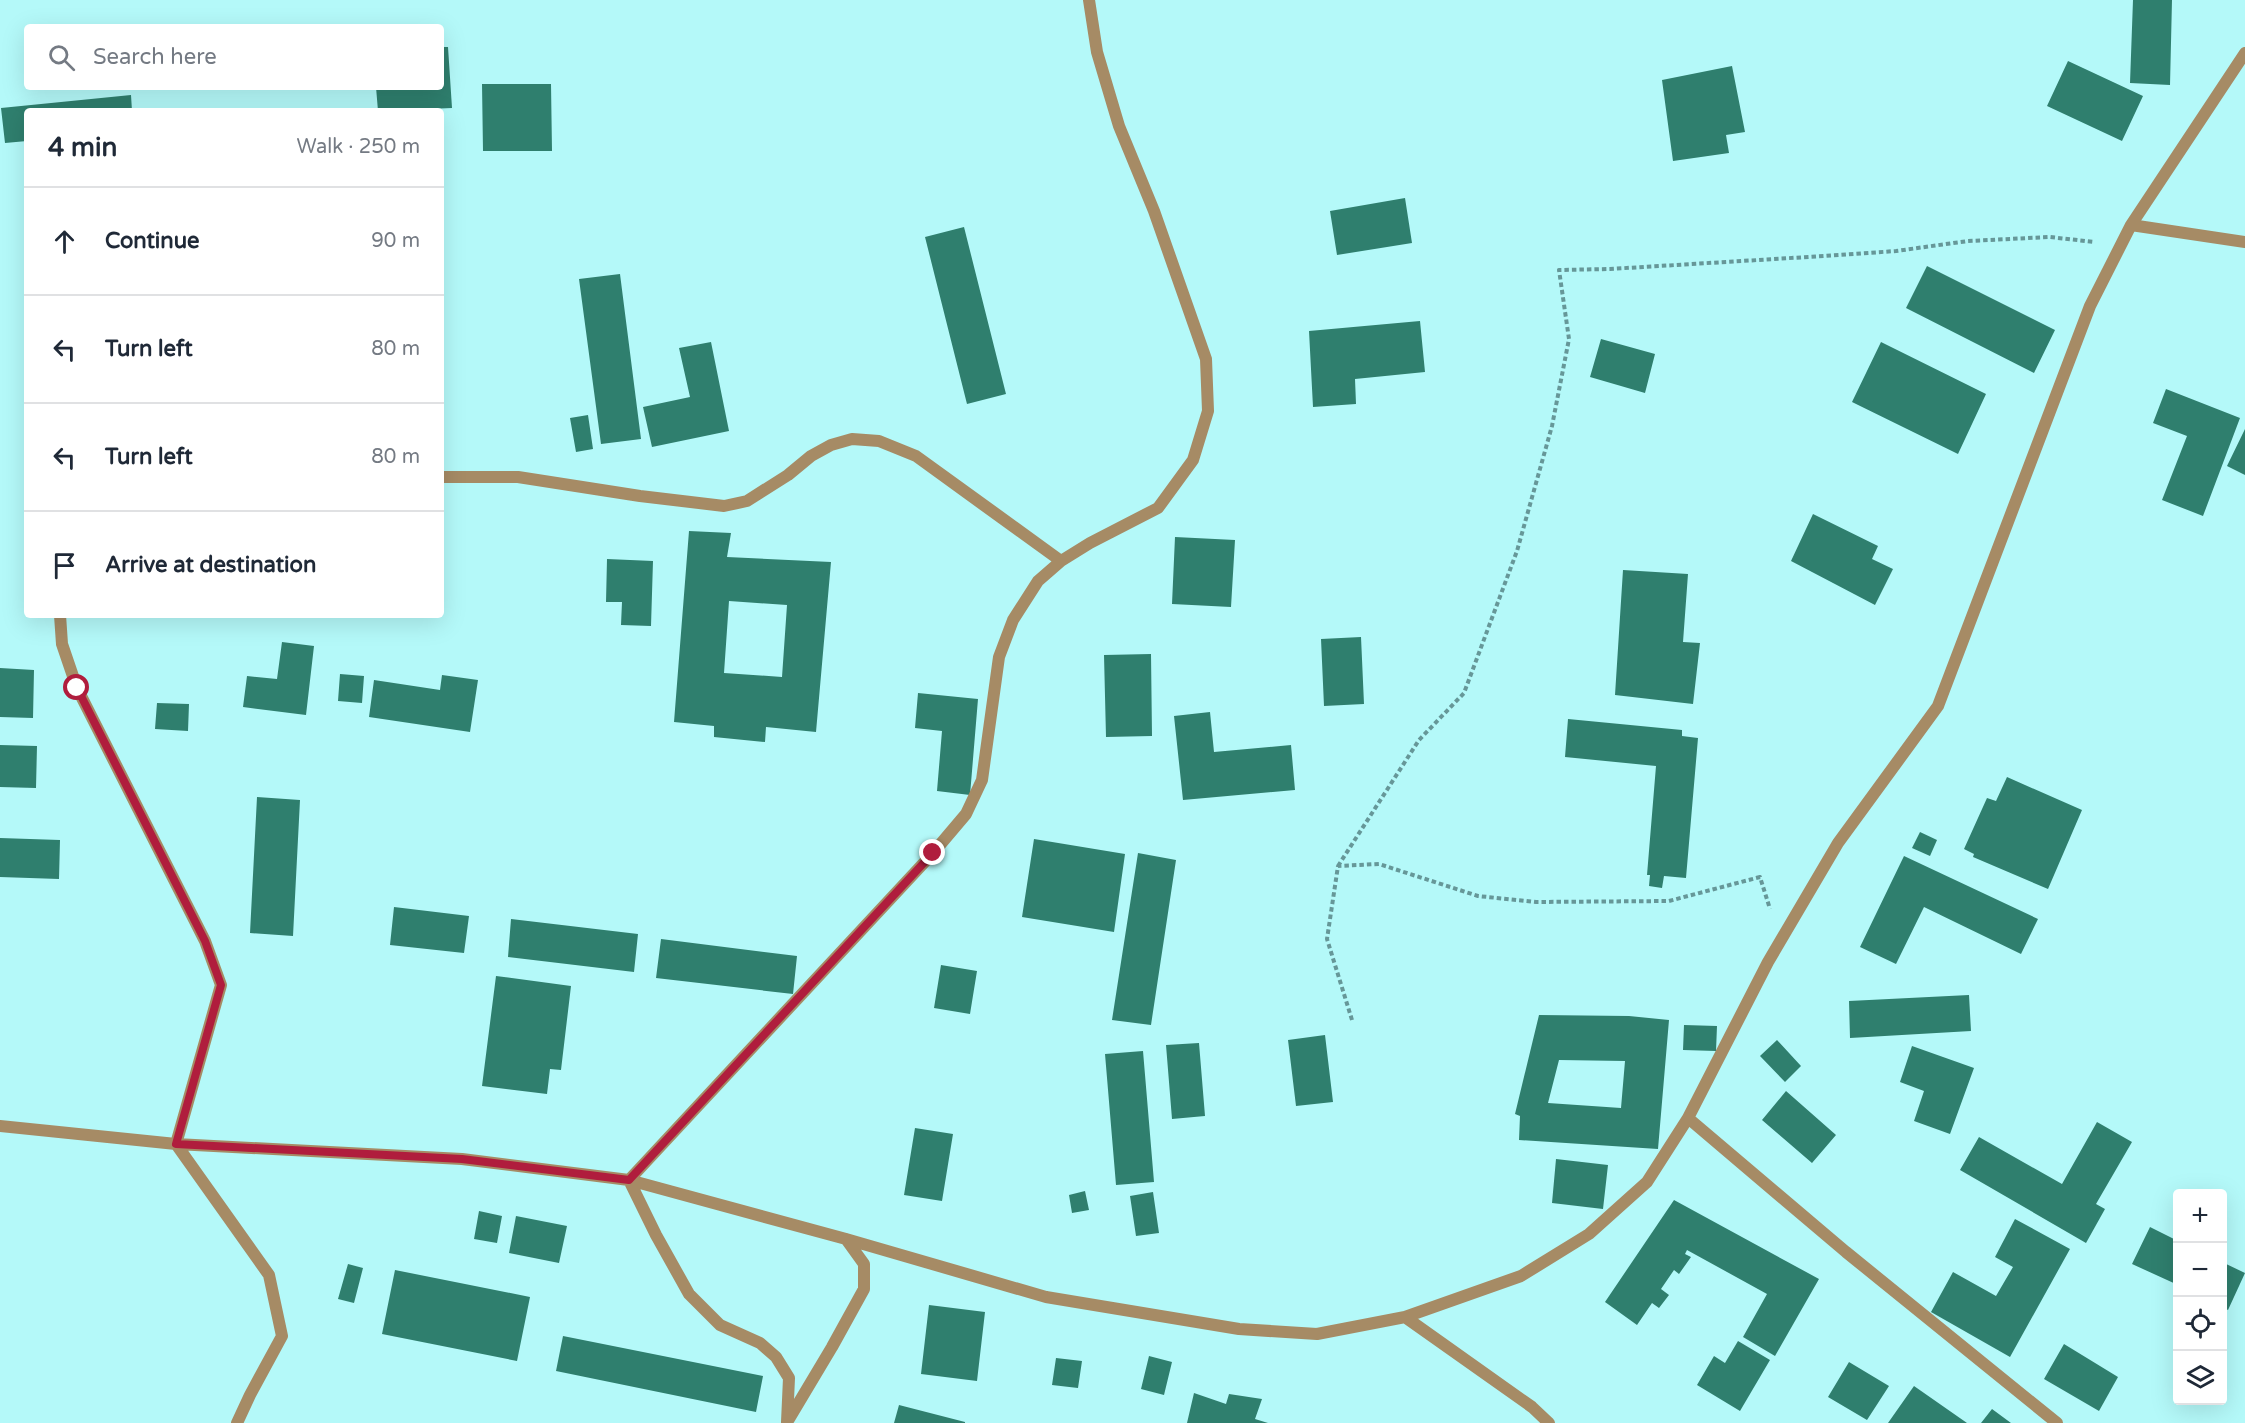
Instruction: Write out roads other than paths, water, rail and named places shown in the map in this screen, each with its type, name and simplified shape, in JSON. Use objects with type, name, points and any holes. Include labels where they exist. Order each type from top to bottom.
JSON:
[{"type":"street","points":[[629,1180],[933,853],[966,814],[982,780],[999,657],[1012,620],[1038,581],[1061,561],[1090,543],[1158,508],[1192,460],[1208,411],[1206,359],[1154,211],[1119,126],[1097,52],[1089,0]]},
{"type":"street","points":[[0,1126],[176,1144],[462,1159],[629,1180],[846,1239],[1046,1297],[1239,1329],[1317,1334],[1405,1317],[1521,1276],[1589,1234],[1647,1182],[1688,1118],[1780,941],[1838,843],[1938,706],[2090,306],[2131,225],[2245,52]]},
{"type":"street","points":[[2131,225],[2245,242]]},
{"type":"street","points":[[444,477],[518,477],[723,506],[747,501],[831,445],[852,439],[879,441],[915,456],[1061,561]]},
{"type":"street","points":[[60,618],[62,644],[77,688],[205,941],[221,985],[176,1144]]},
{"type":"street","points":[[1688,1118],[1846,1252],[2057,1423]]},
{"type":"street","points":[[176,1144],[269,1275],[282,1336],[249,1395],[237,1423]]},
{"type":"street","points":[[629,1180],[688,1294],[720,1325],[760,1343],[776,1357],[789,1378],[787,1423]]},
{"type":"street","points":[[787,1423],[864,1289],[864,1264],[846,1239]]},
{"type":"street","points":[[1405,1317],[1532,1407],[1549,1423]]}]
